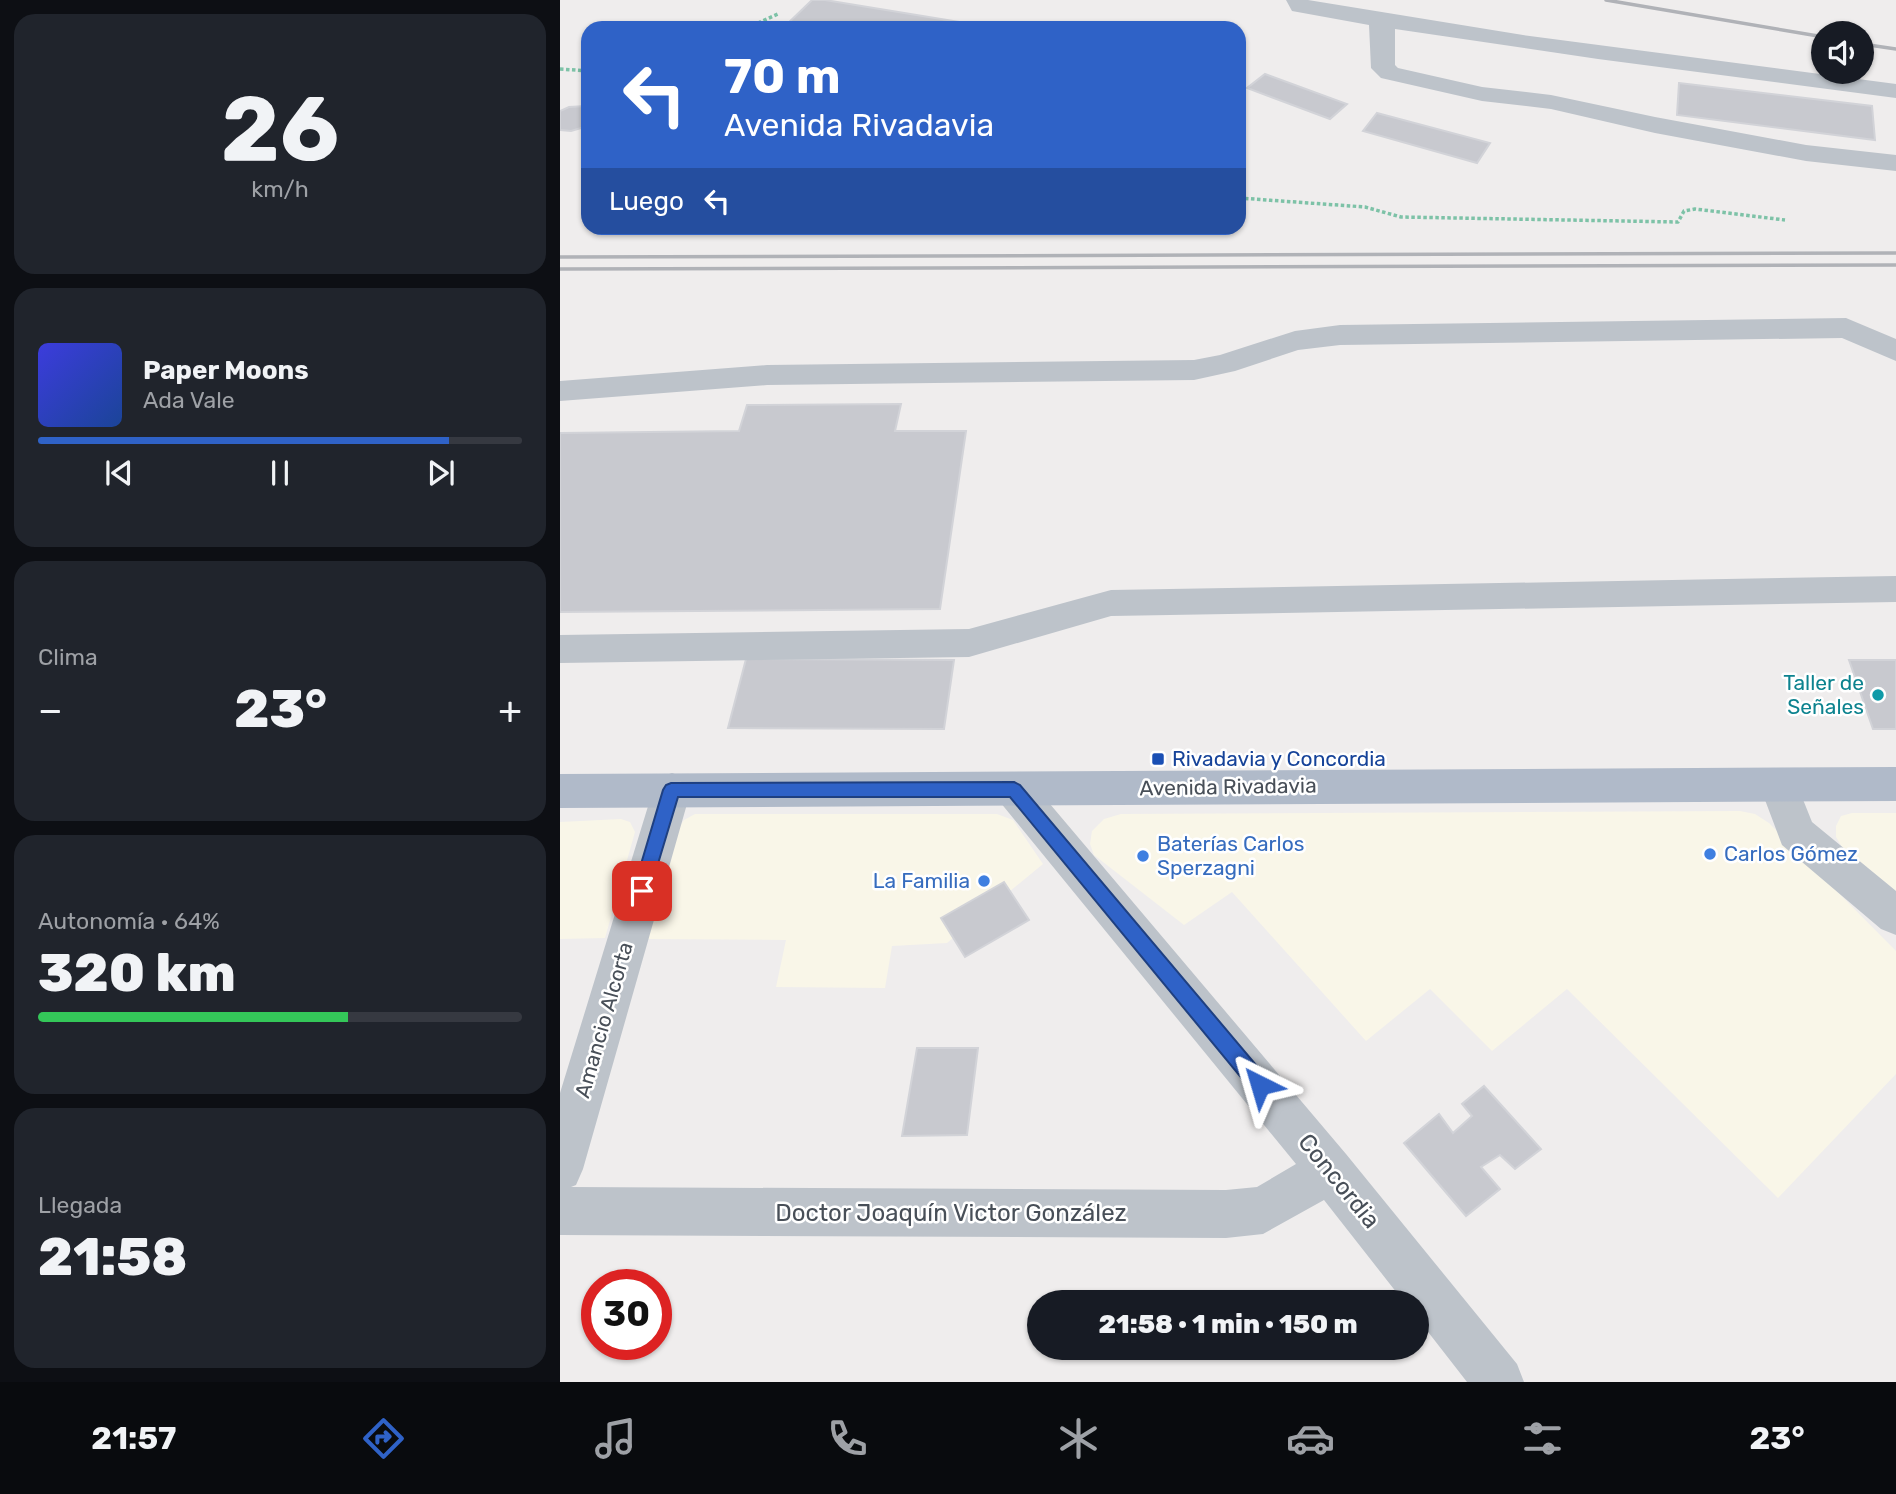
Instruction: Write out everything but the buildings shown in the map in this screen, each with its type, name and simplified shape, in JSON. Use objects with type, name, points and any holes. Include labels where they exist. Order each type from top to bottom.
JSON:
[{"type":"main road","name":"Avenida Rivadavia","points":[[560,791],[1896,784]]},
{"type":"street","points":[[1292,3],[1378,20],[1681,64],[1896,91]]},
{"type":"street","points":[[1378,20],[1383,28],[1383,68],[1390,73],[1482,94],[1551,102],[1655,125],[1806,153],[1896,163]]},
{"type":"street","points":[[560,391],[767,375],[1194,370],[1224,364],[1295,341],[1340,335],[1846,328],[1896,351]]},
{"type":"street","points":[[560,649],[969,643],[1111,603],[1896,589]]},
{"type":"street","points":[[1778,784],[1796,832],[1896,916]]},
{"type":"street","name":"Amancio Alcorta","points":[[560,1169],[671,790]]},
{"type":"street","name":"Concordia","points":[[1014,790],[1330,1170],[1499,1382]]},
{"type":"street","name":"Doctor Joaquín Victor González","points":[[560,1212],[1226,1214],[1262,1210],[1330,1170]]},
{"type":"path","points":[[762,21],[778,14]]},
{"type":"path","points":[[560,69],[581,70]]},
{"type":"path","points":[[1246,198],[1365,207],[1401,216],[1678,222],[1684,211],[1695,209],[1785,220]]},
{"type":"shaded area","points":[[1740,811],[1755,814],[1769,823],[1896,951],[1896,1074],[1778,1198],[1567,989],[1492,1051],[1430,989],[1366,1041],[1232,892],[1184,925],[1094,855],[1090,844],[1092,831],[1104,819],[1121,814]]},
{"type":"shaded area","points":[[1852,813],[1896,813],[1896,891],[1842,847],[1836,837],[1836,826],[1841,816]]},
{"type":"shaded area","points":[[695,814],[997,814],[1013,820],[1043,864],[947,943],[892,946],[885,988],[776,987],[786,940],[647,939],[678,829],[684,820]]},
{"type":"shaded area","points":[[621,819],[630,822],[635,832],[605,938],[560,939],[560,822]]},
{"type":"railway","points":[[1606,0],[1811,35]]},
{"type":"railway","points":[[1874,46],[1896,49]]},
{"type":"railway","points":[[560,257],[1896,253]]},
{"type":"railway","points":[[560,269],[1896,265]]},
{"type":"place","name":"Taller de Señales","points":[[1878,695]]},
{"type":"place","name":"Rivadavia y Concordia","points":[[1158,759]]},
{"type":"place","name":"Carlos Gómez","points":[[1710,854]]},
{"type":"place","name":"Baterías Carlos Sperzagni","points":[[1143,856]]},
{"type":"place","name":"La Familia","points":[[984,881]]},
{"type":"route","points":[[642,891],[671,790],[1014,790],[1260,1085]]}]
